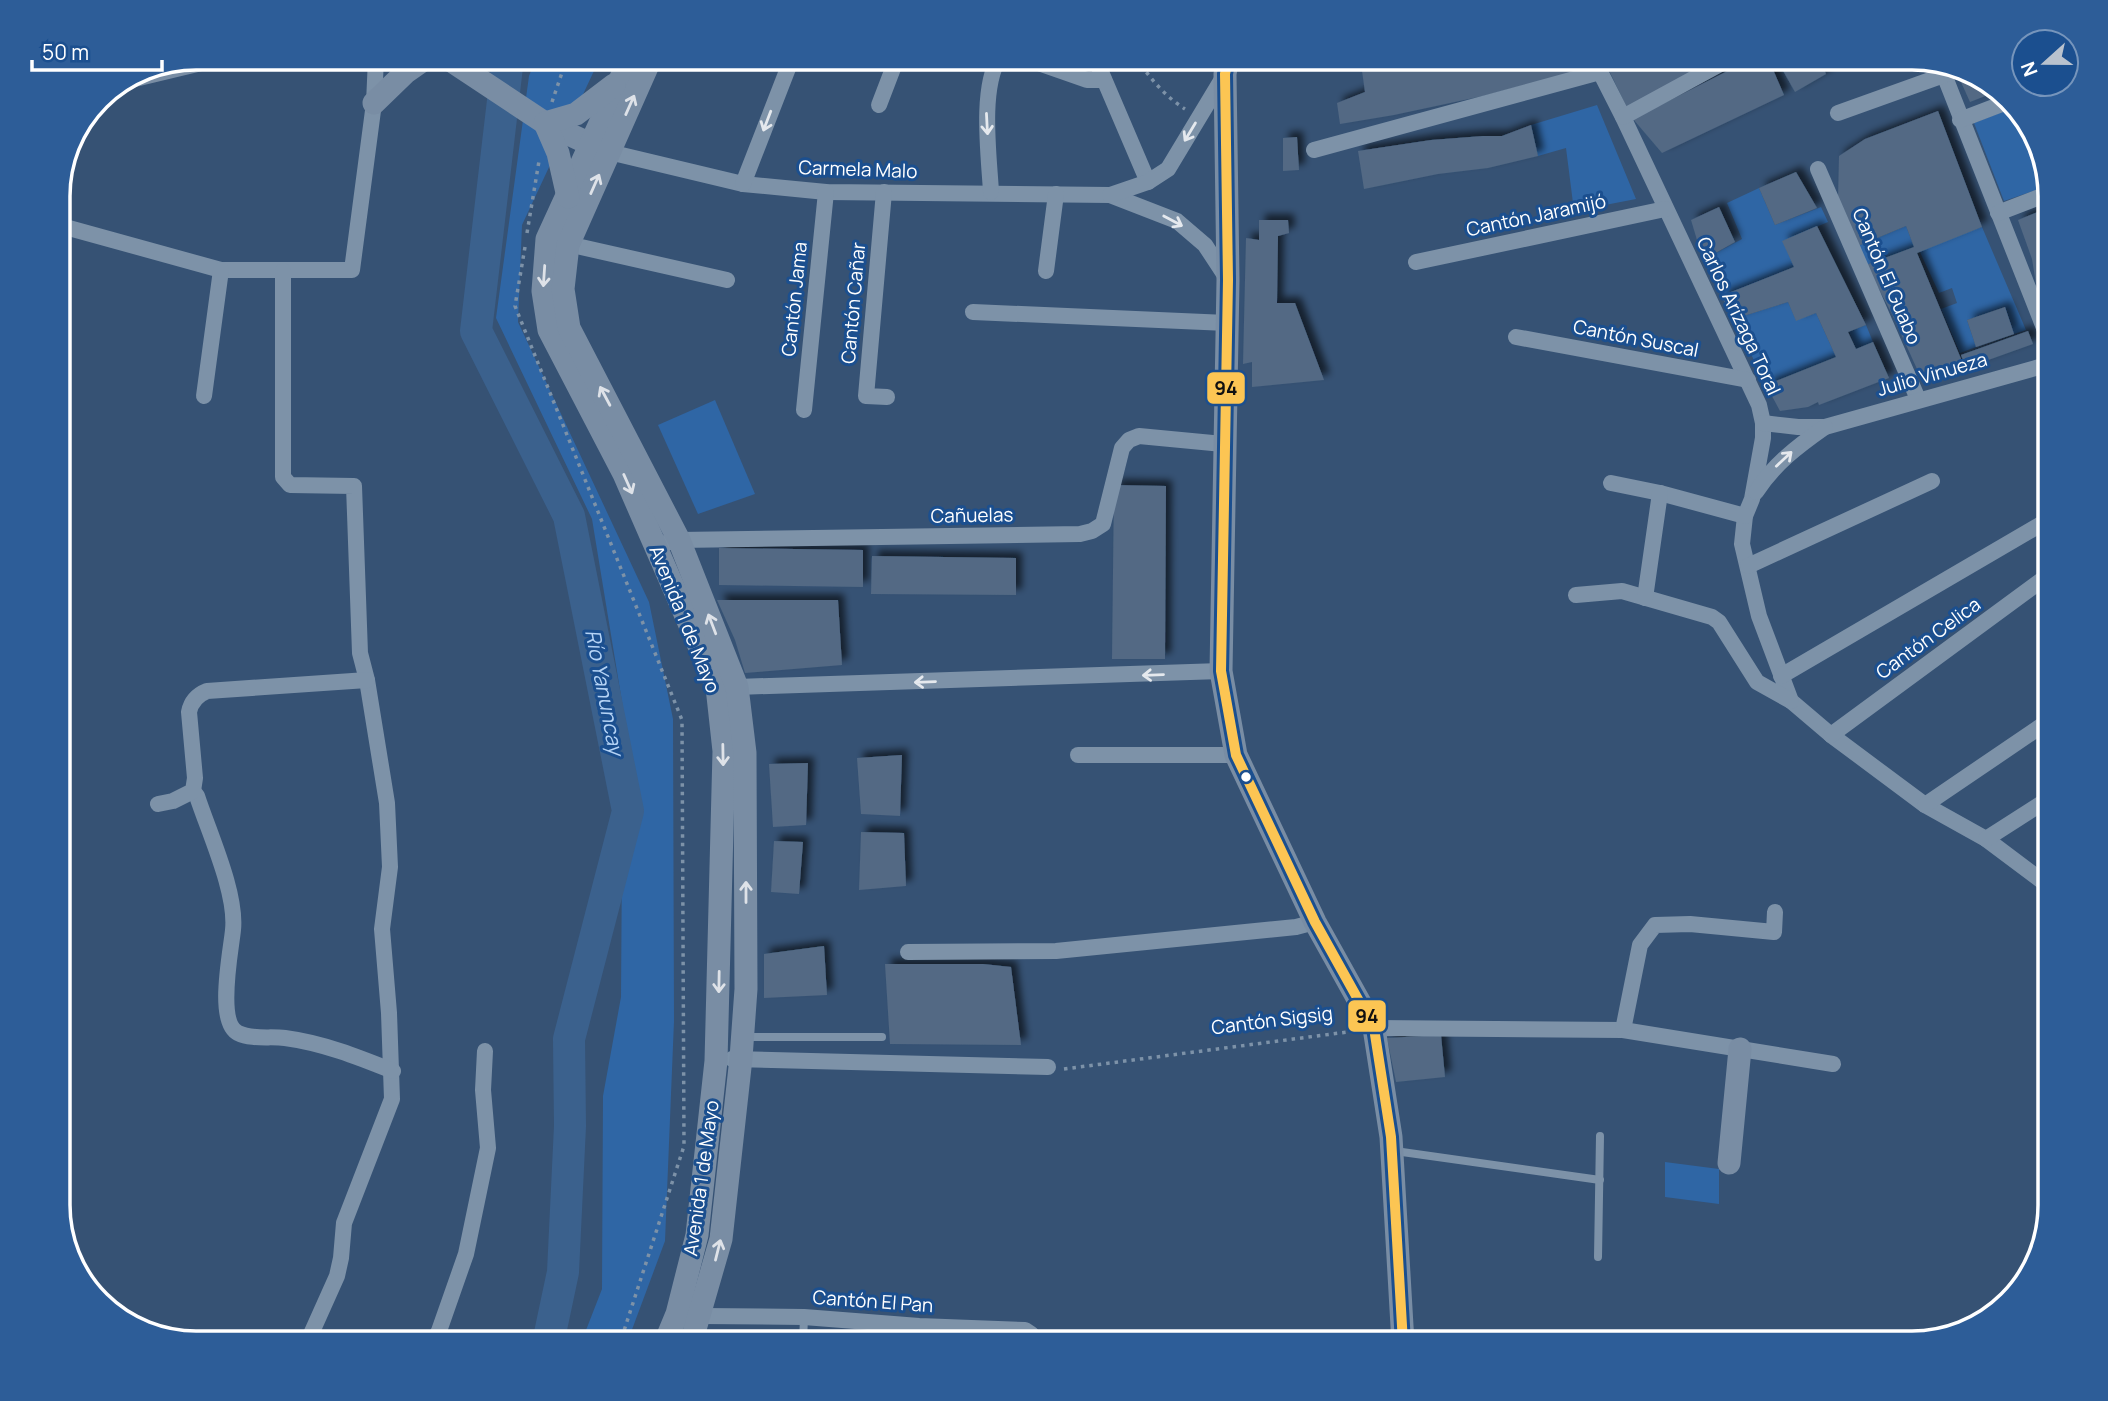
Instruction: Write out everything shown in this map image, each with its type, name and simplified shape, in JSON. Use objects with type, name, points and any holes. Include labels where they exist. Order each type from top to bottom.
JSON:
[{"type":"main road","points":[[374,103],[409,70]]},
{"type":"main road","points":[[465,70],[543,121],[601,148]]},
{"type":"main road","name":"Avenida 1 de Mayo","points":[[625,70],[601,148],[568,197],[543,291],[549,330],[624,474],[717,687],[724,751],[716,1062],[697,1236],[677,1314],[670,1331]]},
{"type":"main road","name":"Avenida 1 de Mayo","points":[[644,70],[601,148],[557,242],[569,328],[679,540],[737,687],[745,753],[746,989],[721,1239],[695,1331]]},
{"type":"main road","points":[[1227,70],[1227,323],[1221,671],[1236,755],[1315,922],[1374,1028],[1392,1151],[1402,1331]]},
{"type":"main road","points":[[543,121],[576,114],[620,80]]},
{"type":"main road","points":[[543,121],[558,153],[568,197]]},
{"type":"main road","points":[[1729,1163],[1740,1049]]},
{"type":"street","points":[[70,228],[221,270],[352,270],[374,103],[375,70]]},
{"type":"street","points":[[743,184],[787,70]]},
{"type":"street","points":[[879,106],[892,70]]},
{"type":"street","points":[[991,192],[987,112],[994,70]]},
{"type":"street","points":[[1058,70],[1087,80],[1104,80]]},
{"type":"street","points":[[1100,70],[1148,182]]},
{"type":"street","name":"Carmela Malo","points":[[601,148],[743,184],[826,192],[1110,195],[1148,182],[1168,169],[1225,70]]},
{"type":"street","points":[[1314,150],[1580,70]]},
{"type":"street","name":"Carlos Arízaga Toral","points":[[1600,70],[1759,405],[1763,422],[1761,456],[1752,499],[1745,516],[1742,544],[1759,616],[1791,701],[1831,735],[1925,805],[1986,839],[2038,878]]},
{"type":"street","points":[[1623,117],[1709,70]]},
{"type":"street","points":[[1838,113],[1938,73]]},
{"type":"street","points":[[1943,74],[2038,313]]},
{"type":"street","points":[[1960,120],[1999,105]]},
{"type":"street","name":"Cantón El Guabo","points":[[1818,169],[1917,399]]},
{"type":"street","name":"Cantón Jama","points":[[804,410],[826,192]]},
{"type":"street","name":"Cantón Cañar","points":[[884,192],[866,396],[887,397]]},
{"type":"street","points":[[1046,271],[1056,194]]},
{"type":"street","name":"Carmela Malo","points":[[1110,195],[1177,221],[1205,245],[1227,280]]},
{"type":"street","points":[[1998,213],[2038,198]]},
{"type":"street","name":"Cantón Jaramijó","points":[[1416,262],[1665,209]]},
{"type":"street","points":[[557,242],[727,280]]},
{"type":"street","points":[[204,396],[221,270]]},
{"type":"street","points":[[283,271],[283,477],[290,485],[354,486],[360,653],[367,680],[387,803],[390,867],[382,929],[393,1071],[392,1099],[344,1223],[337,1276],[312,1331]]},
{"type":"street","points":[[973,312],[1227,323]]},
{"type":"street","name":"Cantón Suscal","points":[[1516,337],[1748,380]]},
{"type":"street","name":"Julio Vinueza","points":[[1763,422],[1798,427],[1825,427],[2038,367]]},
{"type":"street","name":"Julio Vinueza","points":[[1752,499],[1767,476],[1782,461],[1825,427]]},
{"type":"street","name":"Cañuelas","points":[[656,545],[679,540],[1080,534],[1103,524],[1122,448],[1129,440],[1139,436],[1223,444]]},
{"type":"street","points":[[1748,566],[1932,481]]},
{"type":"street","points":[[1611,483],[1745,516]]},
{"type":"street","points":[[1645,598],[1660,493]]},
{"type":"street","points":[[1782,676],[2038,526]]},
{"type":"street","name":"Cantón Celica","points":[[1831,735],[2038,583]]},
{"type":"street","points":[[1576,595],[1622,591],[1712,617],[1719,622],[1757,682],[1791,701]]},
{"type":"street","points":[[737,687],[1221,671]]},
{"type":"street","points":[[158,804],[173,801],[192,791],[195,778],[189,712],[191,704],[201,694],[207,691],[367,680]]},
{"type":"street","points":[[1925,805],[2038,727]]},
{"type":"street","points":[[1079,755],[1236,755]]},
{"type":"street","points":[[192,791],[197,796],[232,903],[234,927],[226,995],[227,1020],[234,1031],[248,1036],[286,1038],[344,1051],[393,1071]]},
{"type":"street","points":[[1986,839],[2038,806]]},
{"type":"street","points":[[1623,1030],[1640,945],[1655,925],[1690,924],[1774,932],[1775,912]]},
{"type":"street","points":[[908,952],[1056,951],[1137,945],[1296,927],[1315,922]]},
{"type":"street","points":[[1374,1028],[1623,1030],[1833,1064]]},
{"type":"street","points":[[716,1062],[742,1047],[1048,1067]]},
{"type":"street","points":[[439,1331],[466,1254],[488,1148],[483,1090],[485,1051]]},
{"type":"street","name":"Cantón El Pan","points":[[701,1316],[804,1317],[1026,1331]]},
{"type":"street","points":[[919,1326],[919,1331]]},
{"type":"lane","points":[[742,1047],[881,1037]]},
{"type":"lane","points":[[1598,1256],[1600,1136]]},
{"type":"lane","points":[[1392,1151],[1600,1180]]},
{"type":"lane","points":[[803,1331],[804,1317]]},
{"type":"path","points":[[562,70],[543,121],[515,306],[682,720],[684,1146],[624,1331]]},
{"type":"path","points":[[1144,70],[1174,102],[1199,117]]},
{"type":"path","name":"Cantón Sigsig","points":[[1048,1067],[1065,1069],[1374,1028]]},
{"type":"shaded area","points":[[531,70],[594,70],[522,225],[518,322],[649,602],[673,719],[674,1021],[665,1241],[631,1331],[586,1331],[602,1289],[603,1096],[621,997],[623,708],[592,519],[496,318]]},
{"type":"shaded area","points":[[1597,105],[1636,199],[1574,211],[1566,148],[1538,156],[1531,125]]},
{"type":"shaded area","points":[[2005,111],[2007,113],[2025,140],[2036,171],[2038,189],[2004,201],[1974,123]]},
{"type":"shaded area","points":[[1759,188],[1775,225],[1821,207],[1828,222],[1783,241],[1794,267],[1723,296],[1703,260],[1742,239],[1727,203]]},
{"type":"shaded area","points":[[1906,226],[1914,247],[1866,265],[1858,246]]},
{"type":"shaded area","points":[[1982,227],[2026,330],[2014,334],[2004,307],[1967,320],[1976,347],[1960,353],[1941,309],[1957,303],[1952,288],[1939,293],[1919,250]]},
{"type":"shaded area","points":[[1788,302],[1796,320],[1816,313],[1836,357],[1766,385],[1734,319]]},
{"type":"shaded area","points":[[1866,325],[1873,342],[1856,349],[1849,332]]},
{"type":"shaded area","points":[[715,400],[755,494],[698,514],[658,425]]},
{"type":"shaded area","points":[[1665,1162],[1719,1169],[1719,1204],[1665,1197]]},
{"type":"building","points":[[1609,70],[1691,70],[1692,71],[1627,108]]},
{"type":"building","points":[[1729,70],[1773,70],[1784,95],[1662,153],[1633,119]]},
{"type":"building","points":[[1783,70],[1824,70],[1826,74],[1795,92]]},
{"type":"building","points":[[1362,71],[1578,71],[1483,96],[1340,124],[1337,103],[1365,92]]},
{"type":"building","points":[[1960,80],[1987,95],[1970,102]]},
{"type":"building","points":[[1938,111],[1982,227],[1917,253],[1964,366],[1922,380],[1866,265],[1914,247],[1906,226],[1858,246],[1838,199],[1839,156],[1865,139]]},
{"type":"building","points":[[1531,125],[1538,156],[1488,168],[1438,174],[1364,189],[1358,151],[1431,140],[1502,136]]},
{"type":"building","points":[[1297,137],[1299,170],[1283,171],[1283,138]]},
{"type":"building","points":[[1796,172],[1817,208],[1775,225],[1759,188]]},
{"type":"building","points":[[1719,207],[1735,242],[1703,260],[1691,220]]},
{"type":"building","points":[[2038,212],[2036,284],[2032,259],[2018,220]]},
{"type":"building","points":[[1259,220],[1288,220],[1289,233],[1278,236],[1277,303],[1295,303],[1324,380],[1252,387],[1252,362],[1243,364],[1246,238],[1259,240]]},
{"type":"building","points":[[1817,226],[1866,325],[1848,332],[1856,349],[1873,342],[1889,378],[1819,405],[1818,402],[1808,407],[1780,411],[1766,385],[1836,357],[1816,313],[1796,321],[1788,302],[1734,319],[1721,296],[1794,267],[1782,241]]},
{"type":"building","points":[[2005,307],[2014,334],[1976,347],[1967,320]]},
{"type":"building","points":[[2028,331],[2033,344],[1966,368],[1961,355]]},
{"type":"building","points":[[1114,485],[1166,486],[1165,659],[1112,659]]},
{"type":"building","points":[[719,548],[863,550],[863,587],[719,585]]},
{"type":"building","points":[[872,556],[1016,558],[1016,595],[871,594]]},
{"type":"building","points":[[717,600],[838,600],[842,665],[745,673],[735,640]]},
{"type":"building","points":[[902,755],[900,816],[861,814],[857,758]]},
{"type":"building","points":[[808,763],[806,825],[773,827],[769,764]]},
{"type":"building","points":[[861,832],[904,833],[906,886],[859,890]]},
{"type":"building","points":[[774,841],[803,842],[799,894],[771,892]]},
{"type":"building","points":[[824,946],[827,995],[764,998],[764,954]]},
{"type":"building","points":[[885,964],[983,964],[1011,967],[1021,1045],[890,1044]]},
{"type":"building","points":[[1441,1035],[1445,1077],[1396,1082],[1387,1038]]},
{"type":"waterway","name":"Río Yanuncay","points":[[507,70],[476,331],[569,516],[628,811],[569,1039],[570,1126],[563,1272],[551,1331]]},
{"type":"transit line","name":"94","points":[[1226,70],[1228,280],[1221,671],[1236,755],[1315,922],[1374,1028],[1391,1137],[1402,1331]]}]
